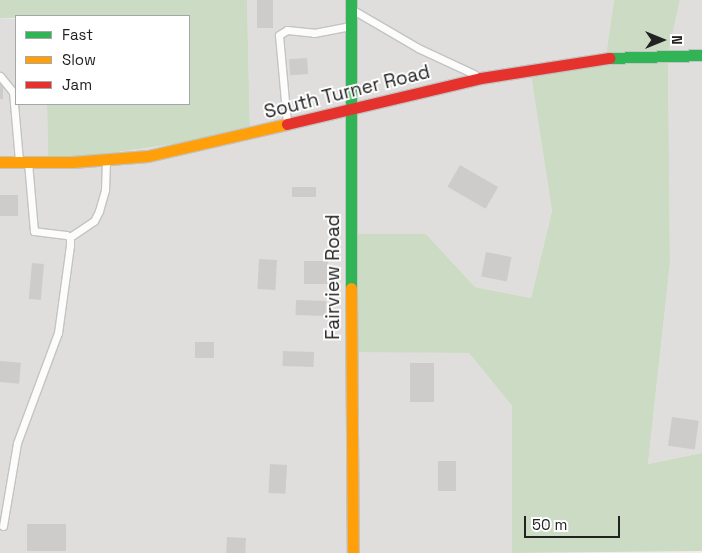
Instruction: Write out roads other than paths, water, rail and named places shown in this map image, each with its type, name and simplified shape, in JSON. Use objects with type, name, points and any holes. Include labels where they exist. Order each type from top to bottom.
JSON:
[{"type":"street","name":"Fairview Road","points":[[351,4],[349,109],[353,553]]},
{"type":"street","name":"South Turner Road","points":[[0,162],[106,161],[182,150],[481,78],[607,58],[702,55]]},
{"type":"lane","points":[[351,4],[418,48],[481,78]]},
{"type":"lane","points":[[287,124],[279,35],[287,30],[314,33],[350,26]]},
{"type":"lane","points":[[0,76],[13,92],[15,105]]},
{"type":"lane","points":[[15,105],[34,232],[70,237],[94,221],[106,190],[106,161]]},
{"type":"lane","points":[[4,526],[17,443],[58,333],[70,237]]}]
